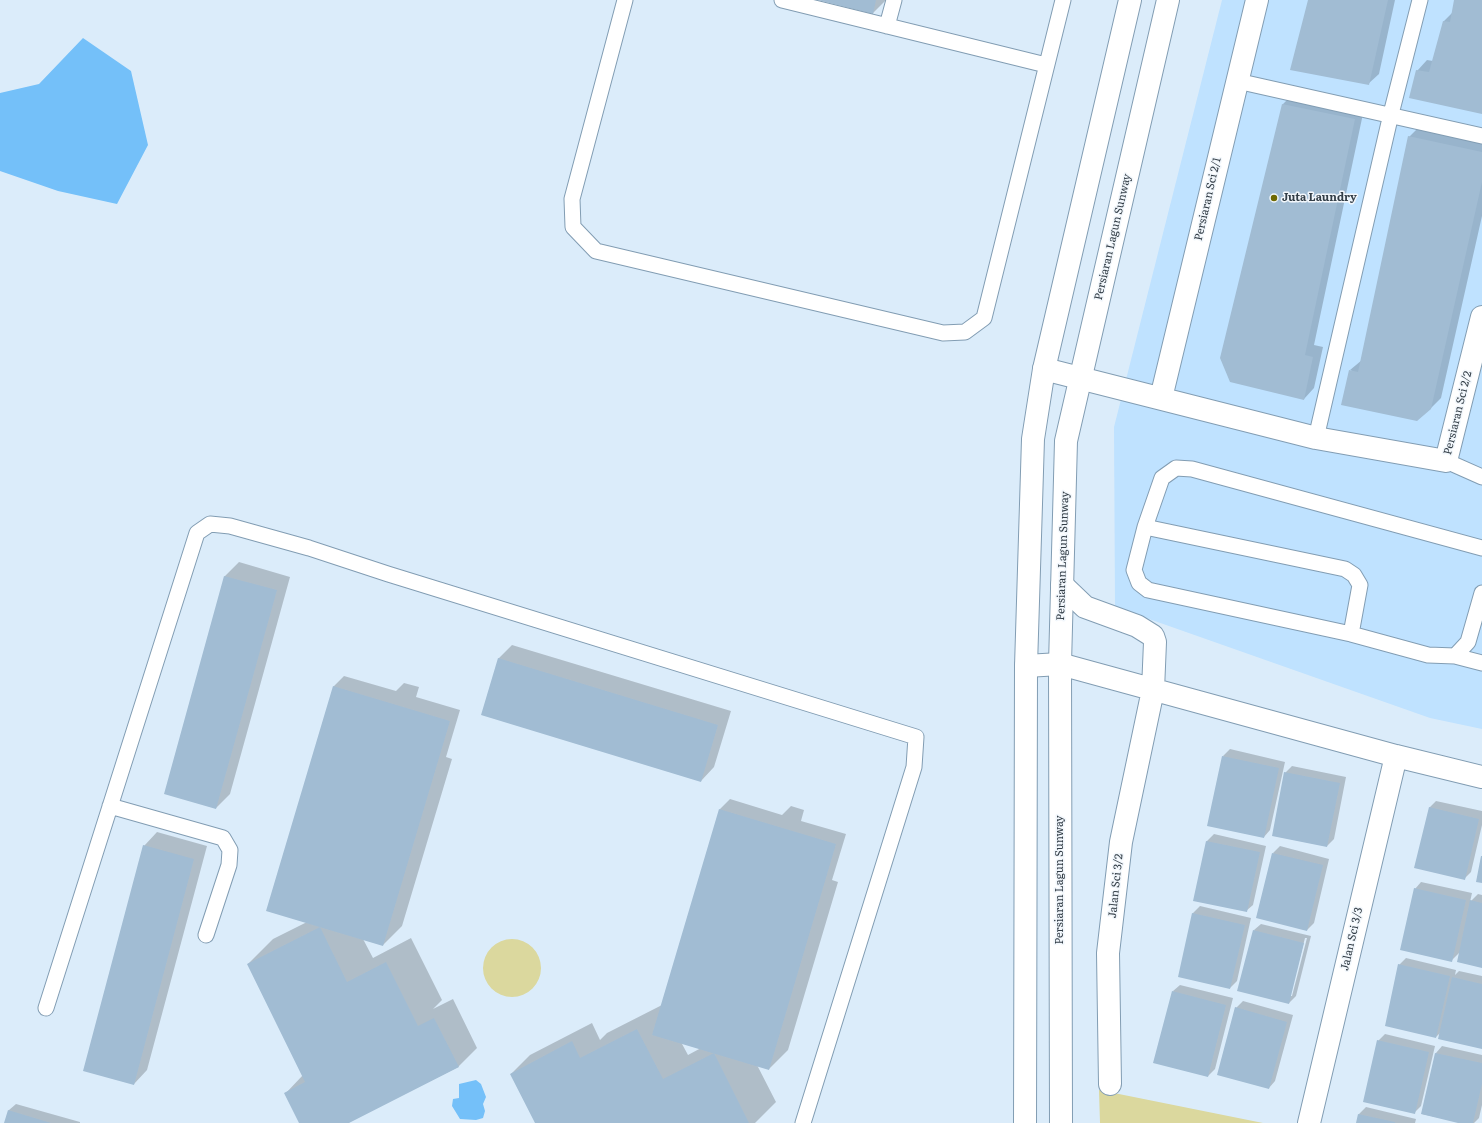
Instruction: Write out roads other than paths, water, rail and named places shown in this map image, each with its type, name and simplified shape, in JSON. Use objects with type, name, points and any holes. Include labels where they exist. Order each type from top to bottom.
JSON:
[{"type":"street","points":[[1025,1123],[1026,666],[1033,439],[1044,369],[1130,0]]},
{"type":"street","name":"Persiaran Lagun Sunway","points":[[1061,1123],[1060,664],[1066,441],[1168,0]]},
{"type":"street","name":"Persiaran Sci 2/1","points":[[1161,398],[1257,0]]},
{"type":"street","name":"Persiaran Sci 2/2","points":[[1446,461],[1482,317]]},
{"type":"street","points":[[1044,369],[1316,438],[1446,461]]},
{"type":"street","name":"Jalan Sci 3/2","points":[[1062,585],[1085,607],[1137,626],[1153,636],[1155,642],[1153,690],[1121,842],[1108,953],[1110,1084]]},
{"type":"street","points":[[1026,666],[1060,664],[1396,756],[1482,777]]},
{"type":"street","name":"Jalan Sci 3/3","points":[[1309,1123],[1396,756]]},
{"type":"lane","points":[[625,0],[572,199],[573,228],[596,251],[943,334],[965,332],[984,318],[1063,0]]},
{"type":"lane","points":[[782,0],[1046,65]]},
{"type":"lane","points":[[887,26],[894,0]]},
{"type":"lane","points":[[1316,438],[1391,114],[1420,0]]},
{"type":"lane","points":[[1237,81],[1391,114],[1482,136]]},
{"type":"lane","points":[[1446,461],[1482,477]]},
{"type":"lane","points":[[1482,548],[1192,469],[1176,468],[1162,478],[1144,526],[1134,570],[1139,583],[1148,590],[1351,634],[1428,655],[1455,656],[1482,663]]},
{"type":"lane","points":[[46,1008],[197,533],[210,524],[230,526],[309,548],[388,574],[916,737],[914,767],[803,1123]]},
{"type":"lane","points":[[1144,526],[1345,569],[1354,575],[1360,585],[1351,634]]},
{"type":"lane","points":[[1455,656],[1468,642],[1482,593]]},
{"type":"lane","points":[[110,806],[223,838],[230,850],[229,865],[206,935]]},
{"type":"water","points":[[83,38],[131,71],[148,145],[117,204],[58,191],[0,171],[0,93],[39,84]]},
{"type":"water","points":[[476,1080],[481,1084],[486,1097],[483,1104],[485,1111],[483,1118],[476,1120],[460,1119],[452,1106],[453,1099],[459,1098],[459,1084]]},
{"type":"place","name":"Juta Laundry","points":[[1274,198]]}]
